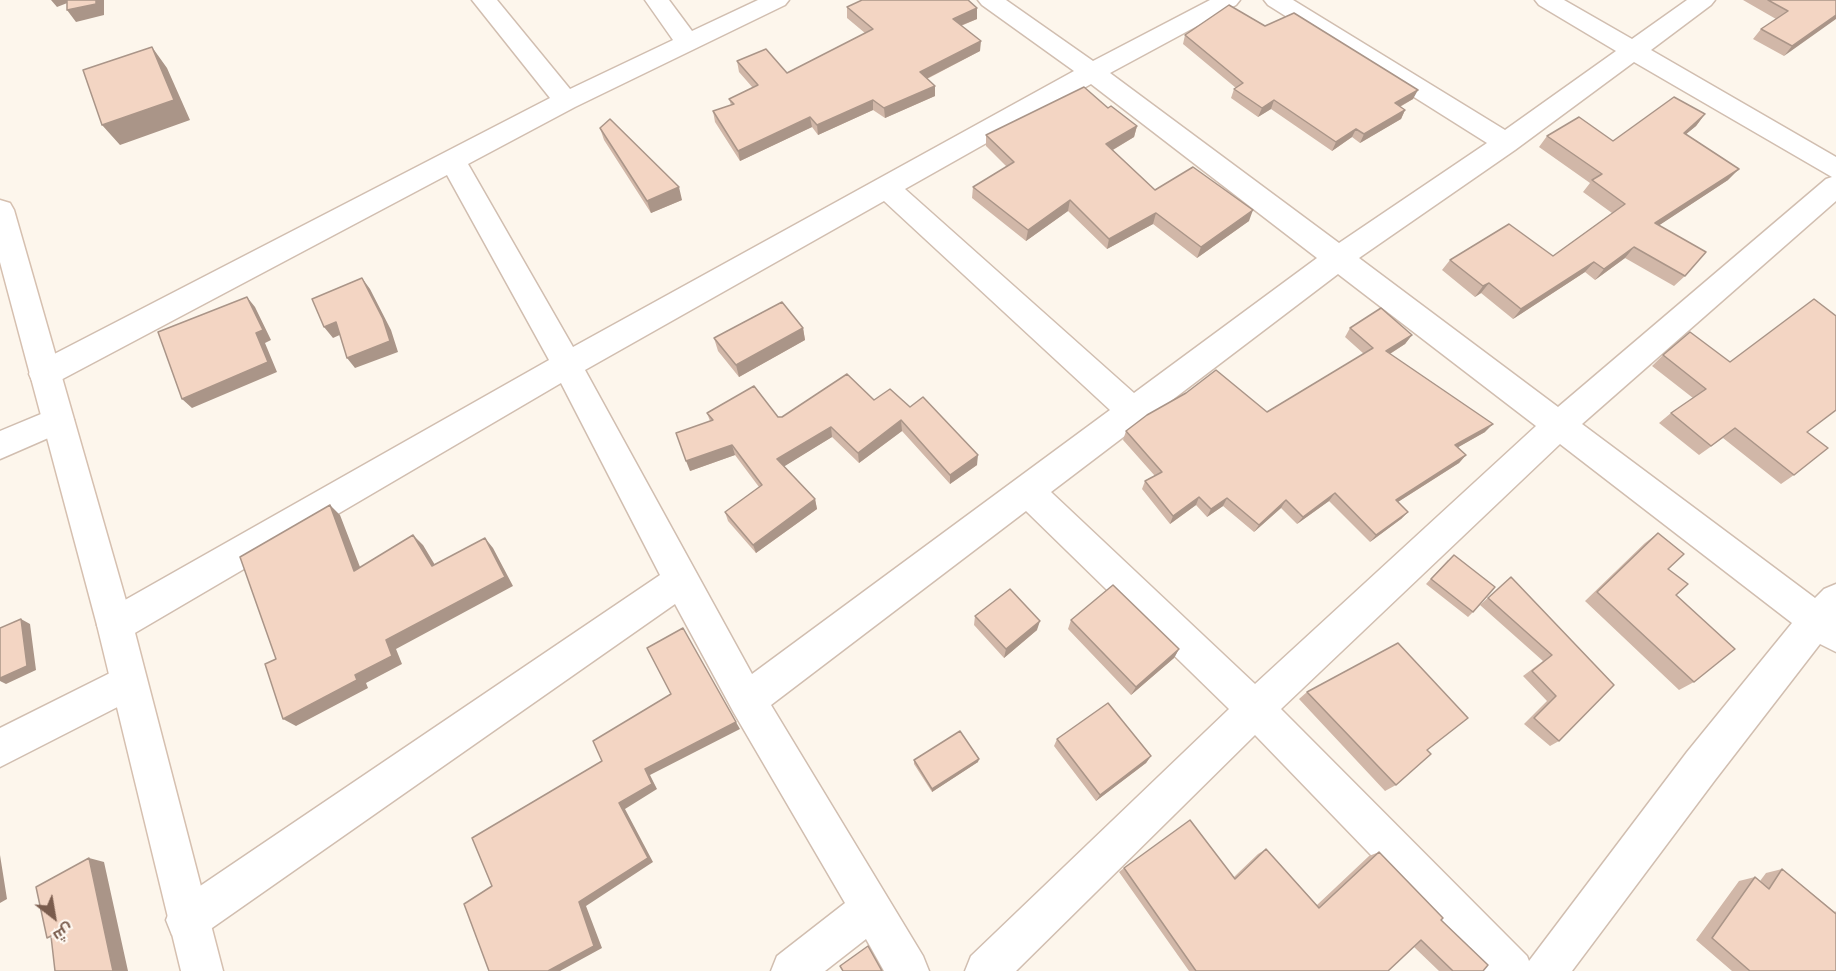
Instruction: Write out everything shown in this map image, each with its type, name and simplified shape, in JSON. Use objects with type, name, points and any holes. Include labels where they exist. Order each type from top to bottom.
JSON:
[{"type":"street","points":[[484,0],[566,101]]},
{"type":"street","points":[[657,0],[688,43]]},
{"type":"street","points":[[44,374],[566,101],[777,0]]},
{"type":"street","points":[[990,0],[1092,72],[1559,425],[1830,618],[1701,766],[1546,971]]},
{"type":"street","points":[[115,625],[567,365],[1092,72],[1228,0]]},
{"type":"street","points":[[1276,0],[1506,143]]},
{"type":"street","points":[[1547,0],[1836,169]]},
{"type":"street","points":[[747,700],[1338,258],[1506,143],[1703,0]]},
{"type":"street","points":[[452,160],[567,365],[747,700],[908,971]]},
{"type":"street","points":[[986,971],[1255,709],[1559,425],[1836,186]]},
{"type":"street","points":[[886,187],[1133,412]]},
{"type":"street","points":[[2,222],[115,625],[187,920],[202,971]]},
{"type":"street","points":[[0,445],[58,420]]},
{"type":"street","points":[[1028,491],[1255,709],[1512,971]]},
{"type":"street","points":[[187,920],[681,580]]},
{"type":"street","points":[[0,748],[128,682]]},
{"type":"street","points":[[792,971],[871,908]]},
{"type":"building","points":[[67,0],[96,0],[96,4],[67,10]]},
{"type":"building","points":[[862,0],[968,0],[977,8],[953,19],[981,41],[920,72],[935,86],[884,108],[873,100],[817,125],[810,117],[738,151],[713,111],[734,104],[729,99],[758,85],[737,61],[766,49],[787,73],[873,29],[847,7]]},
{"type":"building","points":[[1768,0],[1836,0],[1836,15],[1792,46],[1761,29],[1788,11]]},
{"type":"building","points":[[1229,5],[1265,26],[1294,13],[1418,90],[1395,103],[1405,110],[1364,134],[1356,129],[1336,142],[1274,100],[1262,108],[1234,89],[1243,83],[1185,35]]},
{"type":"building","points":[[152,47],[174,100],[102,125],[83,70]]},
{"type":"building","points":[[1084,87],[1108,108],[1111,106],[1137,126],[1106,144],[1155,190],[1193,167],[1253,210],[1201,247],[1156,213],[1109,239],[1070,200],[1028,230],[973,187],[1014,162],[986,135]]},
{"type":"building","points":[[1674,97],[1705,114],[1684,133],[1739,169],[1655,223],[1706,252],[1685,276],[1634,247],[1604,269],[1594,262],[1521,309],[1489,283],[1483,286],[1450,260],[1509,224],[1553,256],[1625,204],[1592,180],[1602,174],[1547,136],[1579,117],[1613,141]]},
{"type":"building","points":[[610,119],[679,187],[647,201],[600,128]]},
{"type":"building","points":[[362,278],[383,319],[390,341],[347,358],[336,322],[324,327],[312,299]]},
{"type":"building","points":[[247,297],[263,330],[256,333],[268,362],[182,399],[158,332]]},
{"type":"building","points":[[1814,299],[1836,316],[1836,410],[1807,432],[1828,448],[1794,475],[1735,428],[1711,446],[1671,413],[1706,389],[1663,355],[1690,332],[1730,362]]},
{"type":"building","points":[[782,302],[803,328],[736,365],[714,338]]},
{"type":"building","points":[[1381,308],[1412,335],[1386,351],[1493,424],[1455,445],[1466,455],[1396,500],[1408,512],[1376,535],[1335,493],[1303,517],[1286,500],[1259,525],[1227,498],[1211,509],[1199,497],[1173,516],[1145,481],[1162,472],[1126,431],[1147,415],[1186,393],[1216,370],[1267,412],[1373,348],[1350,328]]},
{"type":"building","points":[[847,374],[874,400],[890,389],[910,407],[923,397],[978,455],[950,475],[901,420],[858,453],[831,427],[777,459],[815,499],[753,545],[725,512],[762,485],[732,445],[686,461],[676,433],[713,420],[707,413],[754,386],[778,417],[782,417]]},
{"type":"building","points":[[330,505],[354,571],[413,535],[432,566],[485,538],[505,577],[386,640],[392,656],[355,675],[357,680],[283,719],[265,664],[276,659],[240,557]]},
{"type":"building","points":[[1658,533],[1684,554],[1668,569],[1688,584],[1676,595],[1735,649],[1694,682],[1597,592]]},
{"type":"building","points":[[1454,555],[1495,587],[1473,612],[1431,579]]},
{"type":"building","points":[[1511,577],[1614,685],[1559,741],[1534,718],[1556,696],[1532,671],[1552,655],[1488,598]]},
{"type":"building","points":[[1113,585],[1179,649],[1136,687],[1071,620]]},
{"type":"building","points":[[1010,589],[1040,621],[1006,649],[975,616]]},
{"type":"building","points":[[21,619],[27,666],[0,678],[0,628]]},
{"type":"building","points":[[683,628],[736,722],[645,769],[652,784],[619,803],[648,858],[579,902],[594,946],[548,971],[489,971],[464,904],[492,886],[472,838],[602,761],[593,741],[671,694],[647,648]]},
{"type":"building","points":[[1398,643],[1468,718],[1427,750],[1431,754],[1396,785],[1307,692]]},
{"type":"building","points":[[1108,703],[1151,756],[1100,795],[1057,739]]},
{"type":"building","points":[[960,731],[979,759],[932,789],[914,760]]},
{"type":"building","points":[[1190,820],[1235,879],[1266,849],[1319,908],[1379,852],[1443,918],[1441,920],[1488,965],[1483,971],[1453,971],[1421,940],[1388,971],[1196,971],[1124,868]]},
{"type":"building","points":[[89,858],[113,971],[55,971],[51,936],[47,938],[36,887]]},
{"type":"building","points":[[1782,869],[1836,914],[1836,971],[1750,971],[1712,938],[1755,877],[1769,889]]},
{"type":"building","points":[[868,946],[882,971],[843,971],[840,966]]}]
